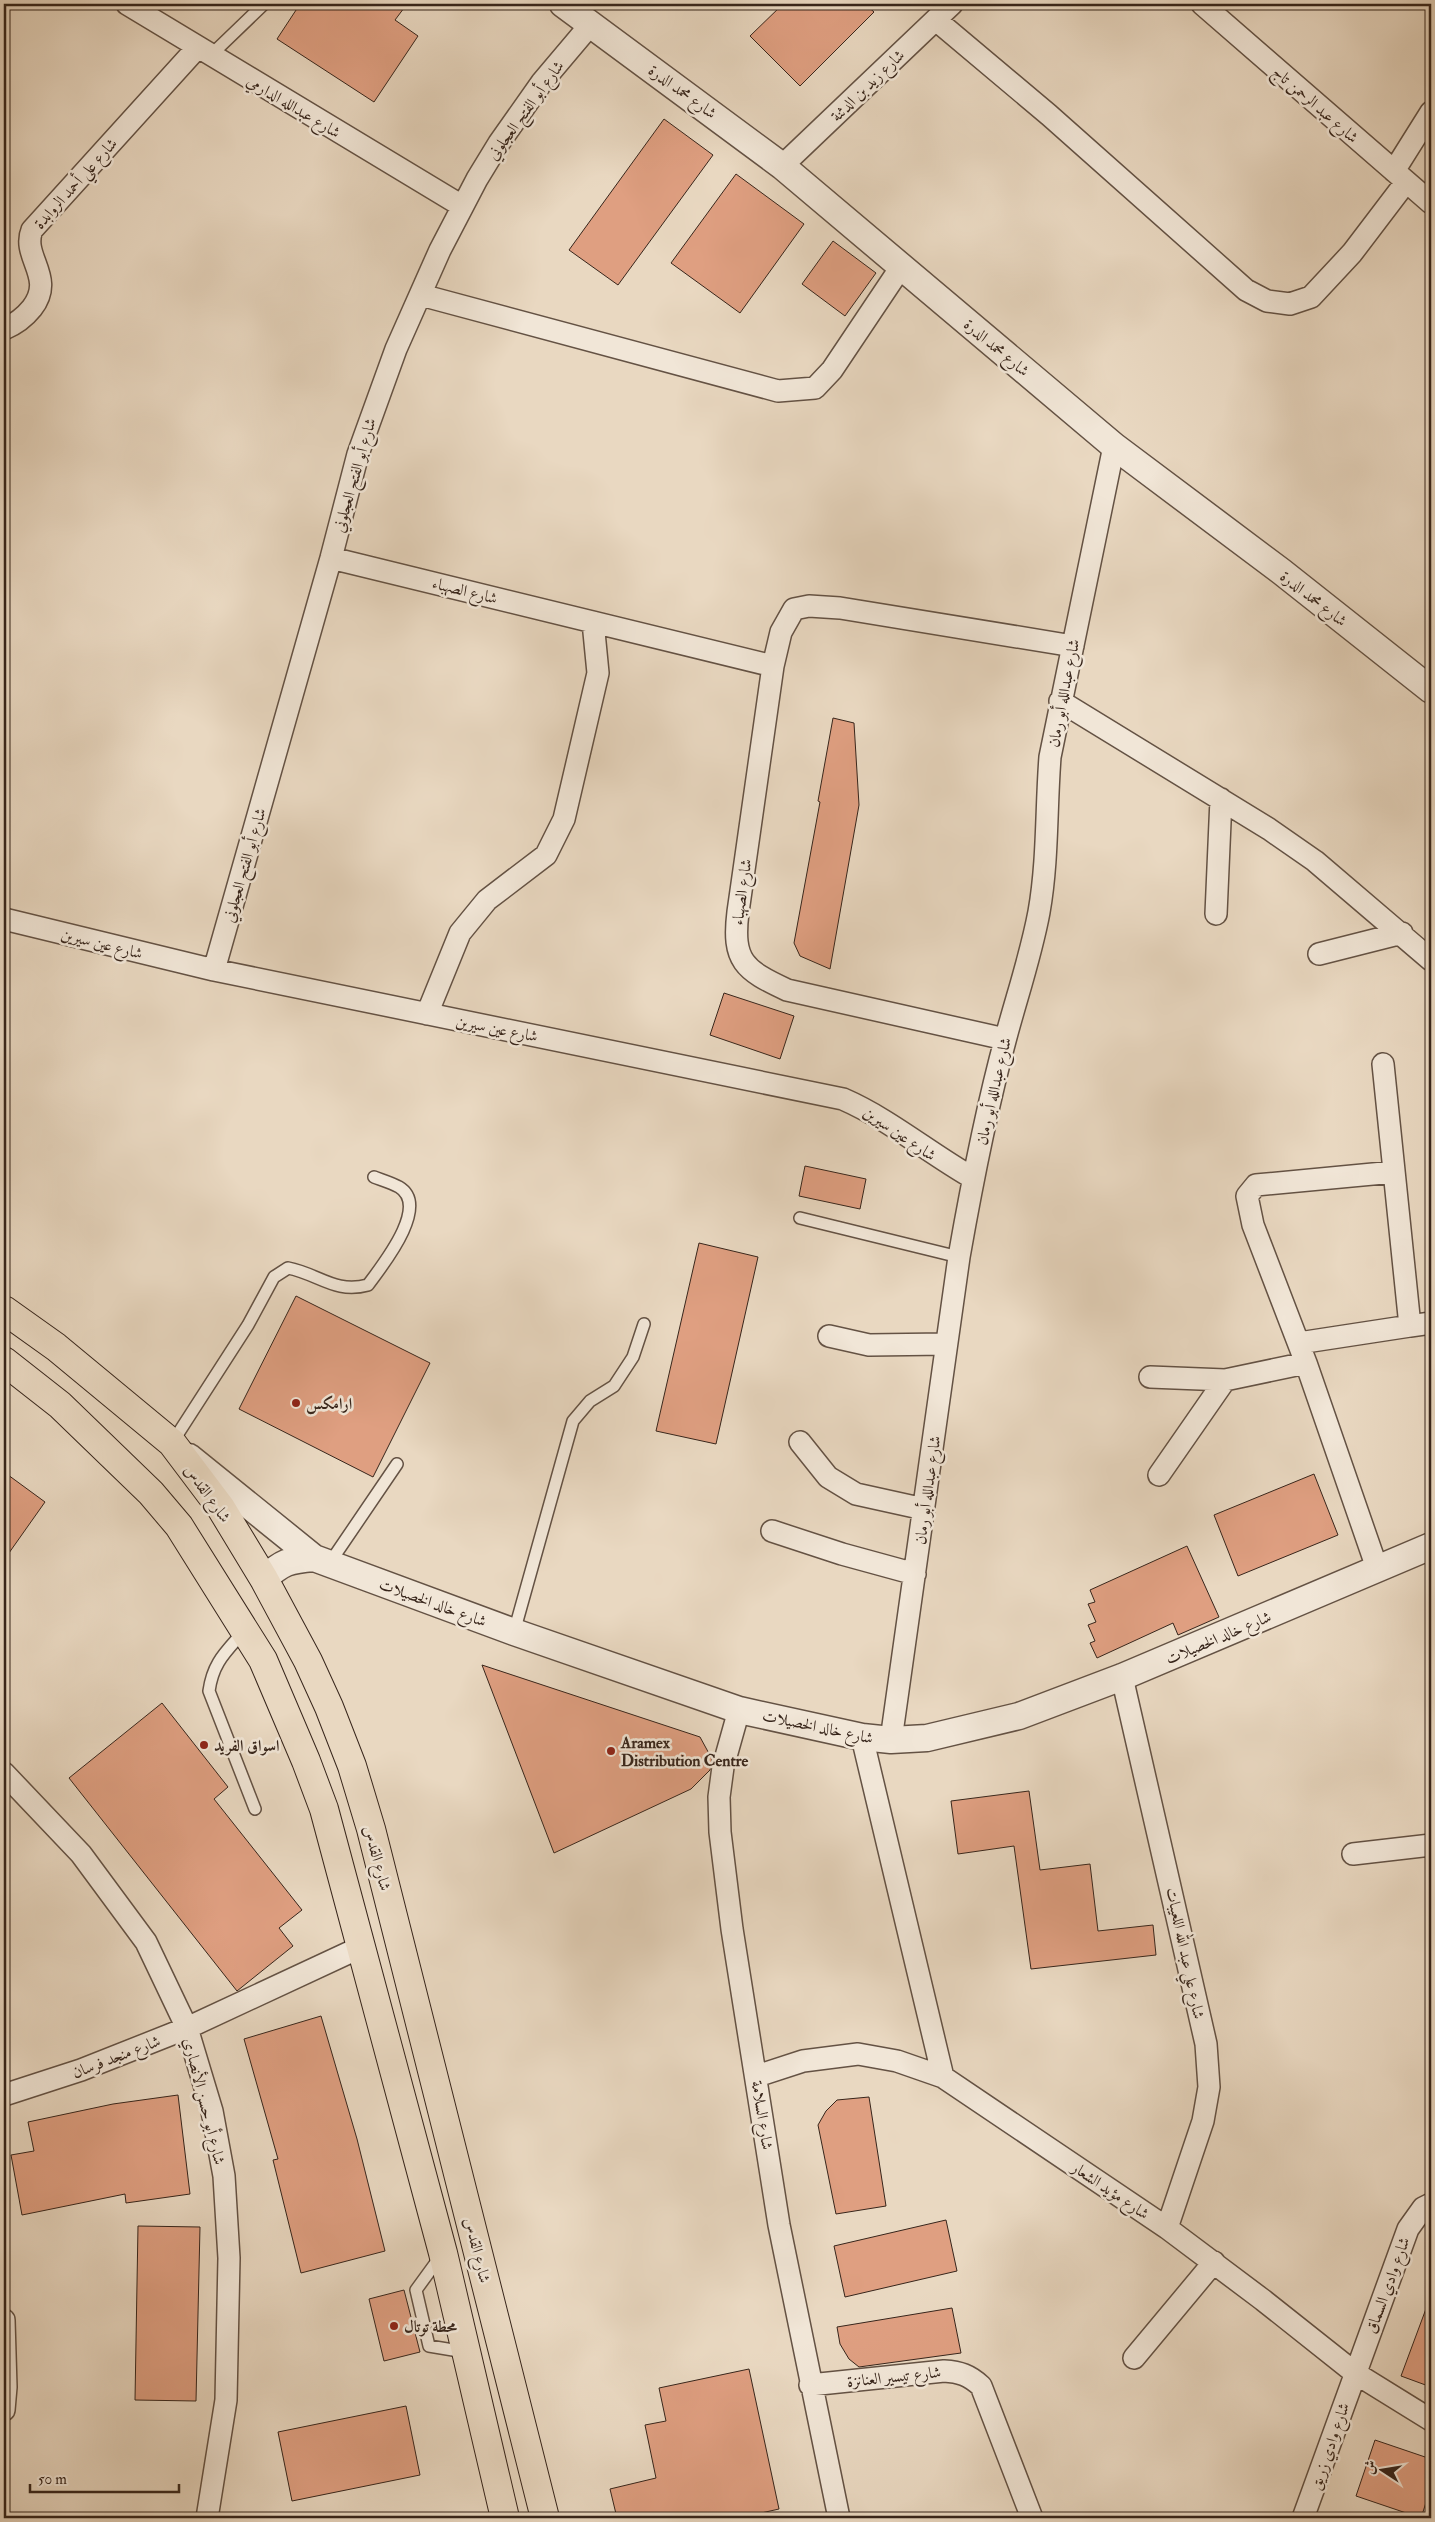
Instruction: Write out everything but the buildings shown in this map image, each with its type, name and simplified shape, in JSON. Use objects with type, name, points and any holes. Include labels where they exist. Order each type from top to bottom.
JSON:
[{"type":"highway","name":"شارع القدس","points":[[4,1310],[56,1347],[172,1443],[222,1508],[264,1579],[329,1707],[352,1766],[371,1829],[545,2518]]},
{"type":"highway","points":[[4,1361],[60,1404],[151,1493],[179,1526],[263,1660],[324,1809],[443,2253],[505,2518]]},
{"type":"street","name":"شارع عبدالله الدارمي","points":[[127,4],[462,206]]},
{"type":"street","name":"شارع محمد الدرة","points":[[563,4],[782,166],[1114,446],[1282,572],[1431,690]]},
{"type":"street","name":"شارع زيد بن الدثنة","points":[[782,166],[952,4]]},
{"type":"street","name":"شارع عبد الرحمن تاج","points":[[1202,4],[1431,203]]},
{"type":"street","points":[[936,20],[1049,115],[1240,285],[1267,301],[1290,304],[1311,297],[1352,253],[1400,177],[1431,112]]},
{"type":"street","name":"شارع أبو الفتح العجلوني","points":[[214,970],[370,419],[396,349],[462,206],[504,135],[542,82],[592,24]]},
{"type":"street","name":"شارع علي أحمد الروابدة","points":[[4,329],[18,323],[41,292],[41,278],[29,239],[32,230],[204,52]]},
{"type":"street","points":[[420,295],[778,391],[815,388],[832,370],[901,267]]},
{"type":"street","name":"شارع عبدالله أبو رمان","points":[[891,1740],[958,1257],[973,1178],[1005,1038],[1039,912],[1048,830],[1047,790],[1050,757],[1114,446]]},
{"type":"street","name":"شارع الصهباء","points":[[331,558],[773,666]]},
{"type":"street","name":"شارع الصهباء","points":[[1005,1038],[787,990],[760,977],[742,960],[735,938],[773,666],[781,632],[794,609],[808,606],[840,608],[1073,646]]},
{"type":"street","points":[[427,1014],[460,933],[488,900],[546,855],[564,819],[598,673],[594,622]]},
{"type":"street","points":[[1060,701],[1221,798],[1315,861],[1402,933],[1431,960]]},
{"type":"street","points":[[1216,914],[1221,798]]},
{"type":"street","name":"شارع عين سيرين","points":[[4,919],[214,970],[843,1098],[868,1109],[940,1160],[973,1178]]},
{"type":"street","points":[[1319,954],[1402,933]]},
{"type":"street","points":[[1383,1064],[1410,1326]]},
{"type":"street","points":[[1377,1568],[1299,1342],[1253,1225],[1248,1203],[1250,1190],[1256,1185],[1394,1172]]},
{"type":"street","points":[[1299,1342],[1431,1323]]},
{"type":"street","points":[[829,1336],[869,1345],[946,1344]]},
{"type":"street","points":[[1150,1377],[1225,1380],[1306,1363]]},
{"type":"street","points":[[1159,1475],[1225,1380]]},
{"type":"street","points":[[800,1442],[828,1477],[856,1494],[924,1509]]},
{"type":"street","name":"شارع خالد الخصيلات","points":[[172,1443],[322,1561],[514,1632],[739,1710],[862,1737],[891,1740],[926,1738],[1019,1716],[1122,1677],[1431,1546]]},
{"type":"street","points":[[772,1531],[842,1554],[915,1574]]},
{"type":"street","name":"شارع خالد الخصيلات","points":[[264,1579],[279,1565],[291,1560],[322,1561]]},
{"type":"street","name":"شارع علي عبد الله اللعيبات","points":[[1122,1677],[1206,2044],[1209,2087],[1203,2121],[1167,2228]]},
{"type":"street","name":"شارع السلامة","points":[[739,1710],[723,1767],[719,1797],[720,1832],[732,1928],[780,2225],[810,2385],[839,2518]]},
{"type":"street","points":[[862,1737],[943,2077]]},
{"type":"street","name":"شارع أبو حسن الأنصاري","points":[[4,1773],[74,1846],[146,1942],[187,2028],[212,2111],[224,2176],[230,2258],[226,2400],[207,2518]]},
{"type":"street","points":[[1353,1854],[1431,1844]]},
{"type":"street","name":"شارع منجد فرسان","points":[[4,2095],[81,2070],[187,2028],[361,1947]]},
{"type":"street","name":"شارع مؤيد الشعار","points":[[757,2076],[802,2061],[858,2054],[897,2061],[943,2077],[1167,2228],[1214,2262],[1355,2373],[1431,2420]]},
{"type":"street","name":"شارع وادي السماق","points":[[1355,2373],[1408,2229],[1423,2208],[1431,2204]]},
{"type":"street","points":[[1134,2358],[1214,2262]]},
{"type":"street","points":[[4,2320],[4,2410]]},
{"type":"street","name":"شارع تيسير العنانزة","points":[[810,2385],[944,2371],[960,2372],[970,2377],[981,2386],[1032,2518]]},
{"type":"street","name":"شارع وادي زريق","points":[[1304,2518],[1355,2373]]},
{"type":"lane","points":[[204,52],[264,4]]},
{"type":"lane","points":[[172,1443],[248,1324],[274,1277],[288,1268],[304,1272],[335,1286],[353,1289],[368,1285],[400,1239],[409,1215],[408,1198],[401,1188],[374,1177]]},
{"type":"lane","points":[[800,1218],[958,1257]]},
{"type":"lane","points":[[514,1632],[573,1421],[590,1401],[614,1386],[633,1357],[644,1324]]},
{"type":"lane","points":[[322,1561],[397,1464]]},
{"type":"lane","points":[[245,1630],[218,1660],[211,1677],[210,1691],[255,1809]]},
{"type":"place","name":"ارامكس","points":[[296,1403]]},
{"type":"place","name":"اسواق الفريد","points":[[204,1745]]},
{"type":"place","name":"Aramex Distribution Centre","points":[[611,1751]]},
{"type":"place","name":"محطة توتال","points":[[394,2326]]}]
